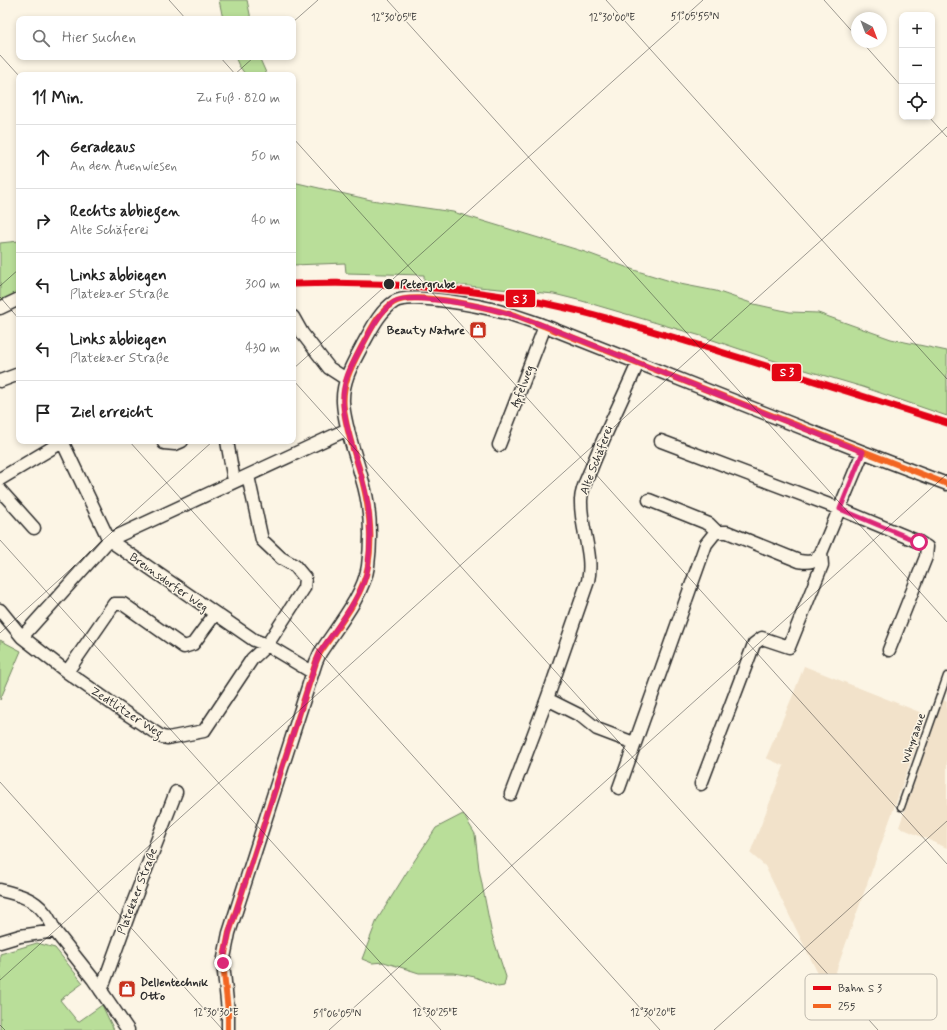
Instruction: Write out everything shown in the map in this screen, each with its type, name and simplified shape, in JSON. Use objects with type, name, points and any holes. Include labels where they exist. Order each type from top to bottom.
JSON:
[{"type":"street","points":[[228,1030],[228,1011],[223,963],[226,947],[312,672],[320,652],[359,592],[365,579],[368,566],[371,530],[370,515],[363,480],[348,428],[343,403],[346,379],[376,322],[385,309],[396,301],[408,298],[426,299],[487,308],[502,312],[545,326],[947,484]]},
{"type":"street","points":[[0,308],[16,300]]},
{"type":"street","points":[[296,322],[302,333],[329,368],[346,379]]},
{"type":"street","name":"Apfelweg","points":[[499,445],[545,326]]},
{"type":"street","name":"Alte Schäferei","points":[[511,794],[547,700],[550,686],[585,592],[590,572],[589,554],[581,510],[581,499],[596,458],[638,363]]},
{"type":"street","points":[[0,382],[16,375]]},
{"type":"street","points":[[22,637],[110,540],[348,428]]},
{"type":"street","points":[[661,441],[840,509],[919,542],[927,547],[926,557],[889,650]]},
{"type":"street","points":[[0,479],[57,444]]},
{"type":"street","points":[[63,444],[110,540]]},
{"type":"street","points":[[227,444],[234,482]]},
{"type":"street","points":[[619,788],[706,544],[711,537],[717,532],[723,532],[737,536],[799,561],[808,563],[815,561],[821,553],[863,452]]},
{"type":"street","name":"Zedtlitzer Weg","points":[[67,672],[154,732],[168,738],[204,731],[252,659],[267,645],[304,588],[305,578],[295,566],[281,558],[262,540],[248,476]]},
{"type":"street","points":[[0,490],[34,528]]},
{"type":"street","points":[[649,500],[710,524],[717,532]]},
{"type":"street","name":"Breunsdorfer Weg","points":[[67,672],[114,604],[123,604],[184,647],[193,644],[215,614],[110,540]]},
{"type":"street","points":[[700,784],[754,644],[762,638],[789,647],[822,565],[821,553]]},
{"type":"street","points":[[0,610],[22,637],[67,672]]},
{"type":"street","points":[[215,614],[254,640],[267,645],[312,672]]},
{"type":"street","points":[[547,700],[581,716],[597,729],[634,743]]},
{"type":"street","name":"Platekaer Straße","points":[[101,991],[130,908],[176,792]]},
{"type":"street","points":[[0,890],[20,895],[34,902],[44,911],[55,931],[101,991],[128,1030]]},
{"type":"street","points":[[0,942],[20,936],[55,931]]},
{"type":"lane","name":"Whyraaue","points":[[901,807],[927,723],[947,676]]},
{"type":"shaded area","points":[[804,666],[927,715],[835,974],[818,974],[765,866],[750,853],[784,766],[766,758]]},
{"type":"shaded area","points":[[943,700],[947,702],[947,848],[899,827]]},
{"type":"green space","points":[[219,0],[247,0],[250,16],[222,16]]},
{"type":"green space","points":[[236,60],[260,60],[266,72],[244,72]]},
{"type":"green space","points":[[296,183],[371,200],[453,212],[585,252],[634,270],[680,284],[716,291],[754,304],[790,312],[818,313],[891,339],[947,351],[947,416],[863,387],[778,362],[701,336],[582,301],[554,294],[424,282],[424,275],[346,273],[345,263],[296,265]]},
{"type":"green space","points":[[16,241],[16,296],[0,304],[0,243]]},
{"type":"green space","points":[[0,640],[21,651],[0,700]]},
{"type":"green space","points":[[463,814],[475,834],[479,869],[492,935],[506,977],[504,986],[498,987],[475,977],[454,973],[419,973],[384,962],[372,963],[362,959],[377,920],[436,828]]},
{"type":"green space","points":[[37,943],[55,948],[83,983],[60,1000],[78,1022],[102,1005],[114,1030],[0,1030],[0,954]]},
{"type":"transit line","points":[[296,284],[351,283],[436,288],[493,294],[547,304],[598,316],[647,330],[777,369],[947,423]]},
{"type":"transit line","name":"255","points":[[228,1030],[228,1011],[223,963],[229,933],[316,662],[320,653],[355,601],[365,578],[368,566],[370,554],[369,517],[362,480],[346,424],[343,401],[345,384],[358,354],[375,323],[383,312],[393,303],[404,299],[436,299],[473,305],[518,316],[947,484]]},
{"type":"place","name":"Petergrube","points":[[389,284]]},
{"type":"place","name":"Beauty Nature","points":[[478,330]]},
{"type":"place","name":"Dellentechnik Otto","points":[[127,989]]},
{"type":"route","points":[[223,963],[229,933],[316,662],[320,652],[359,592],[365,579],[368,566],[371,530],[370,515],[363,480],[348,428],[343,403],[344,391],[346,379],[376,322],[385,309],[396,301],[408,298],[426,299],[487,308],[502,312],[545,326],[863,452],[840,509],[919,542]]}]
